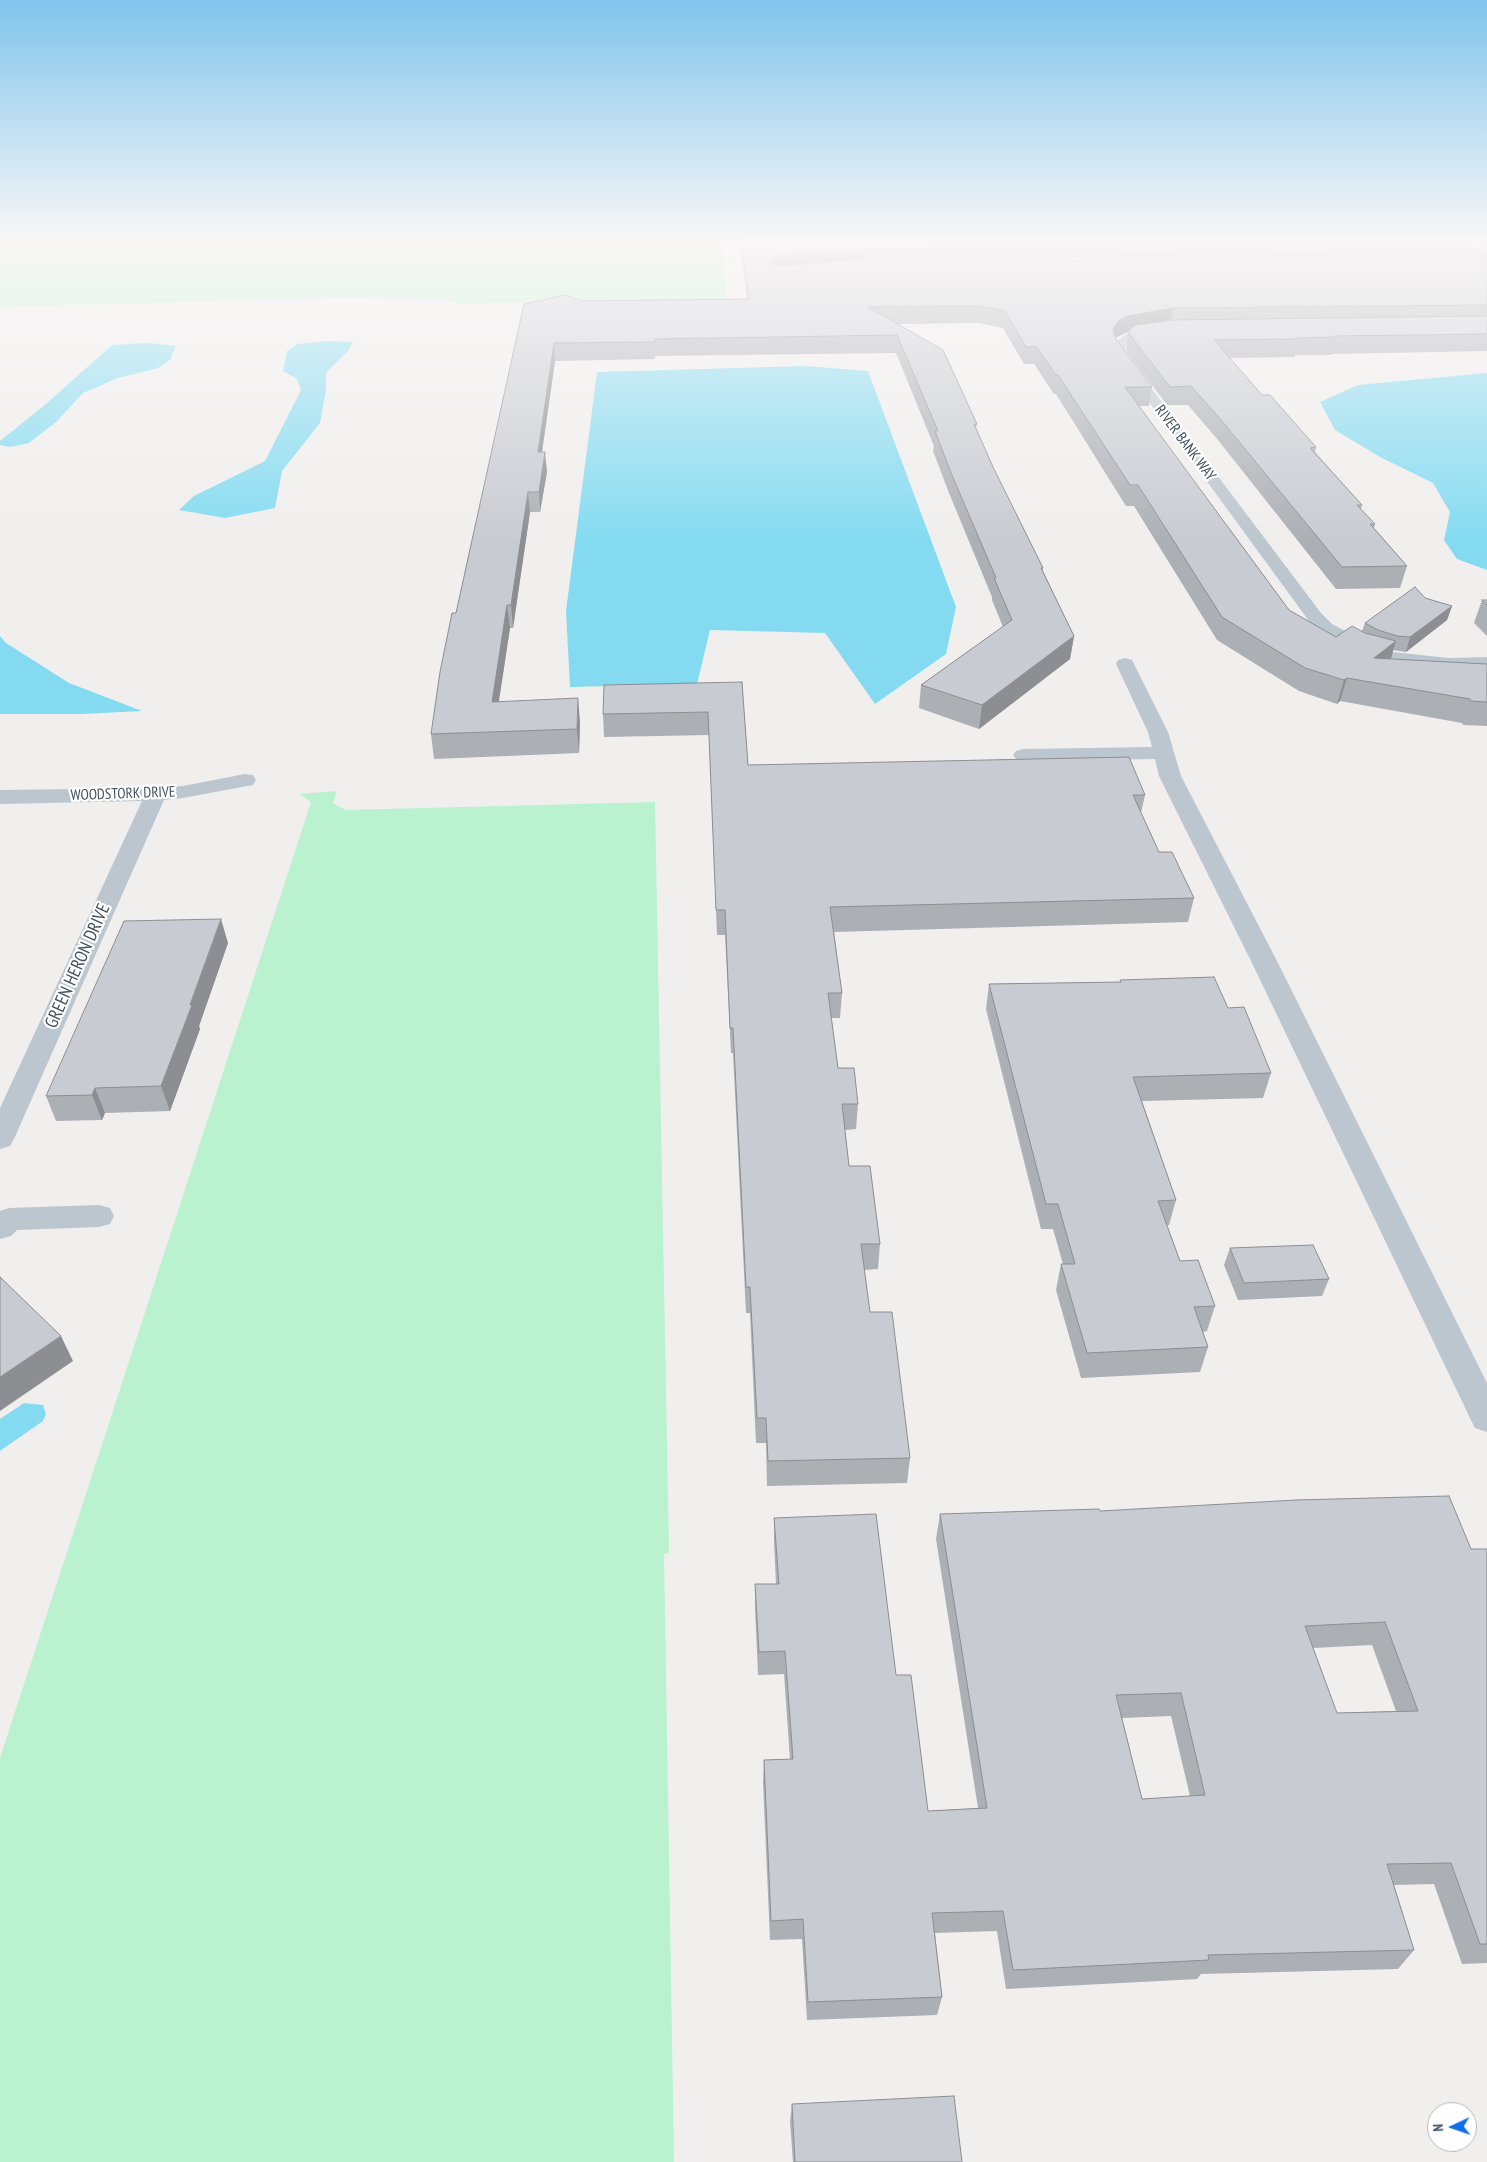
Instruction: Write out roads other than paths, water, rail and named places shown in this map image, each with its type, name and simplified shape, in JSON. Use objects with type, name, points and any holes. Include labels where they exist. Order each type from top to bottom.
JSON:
[{"type":"street","name":"RIVER BANK WAY","points":[[1123,341],[1118,347],[1119,353],[1315,617],[1326,628],[1366,650],[1390,656],[1449,664],[1487,664]]},
{"type":"street","points":[[1125,664],[1158,732],[1170,776],[1487,1418]]},
{"type":"street","points":[[1023,756],[1164,752]]},
{"type":"street","name":"WOODSTORK DRIVE","points":[[0,797],[156,794],[183,792],[245,780]]},
{"type":"street","name":"GREEN HERON DRIVE","points":[[0,1139],[156,794]]},
{"type":"street","points":[[0,1228],[9,1219],[99,1216]]},
{"type":"water","points":[[327,341],[353,342],[348,351],[326,373],[326,390],[320,423],[282,471],[275,508],[225,518],[179,510],[194,496],[265,461],[301,390],[297,379],[283,371],[287,351],[298,344]]},
{"type":"water","points":[[148,343],[176,346],[170,360],[158,368],[118,378],[83,393],[57,421],[29,443],[10,447],[0,445],[0,441],[47,403],[112,345]]},
{"type":"water","points":[[806,366],[868,371],[956,607],[946,654],[875,704],[825,633],[710,630],[697,684],[570,687],[566,611],[597,372]]},
{"type":"water","points":[[1487,373],[1487,570],[1457,559],[1444,540],[1450,512],[1433,483],[1380,457],[1335,430],[1320,402],[1358,385]]},
{"type":"water","points":[[0,636],[6,643],[69,683],[142,711],[81,714],[0,714]]},
{"type":"water","points":[[24,1403],[43,1405],[46,1414],[43,1421],[0,1451],[0,1419]]}]
